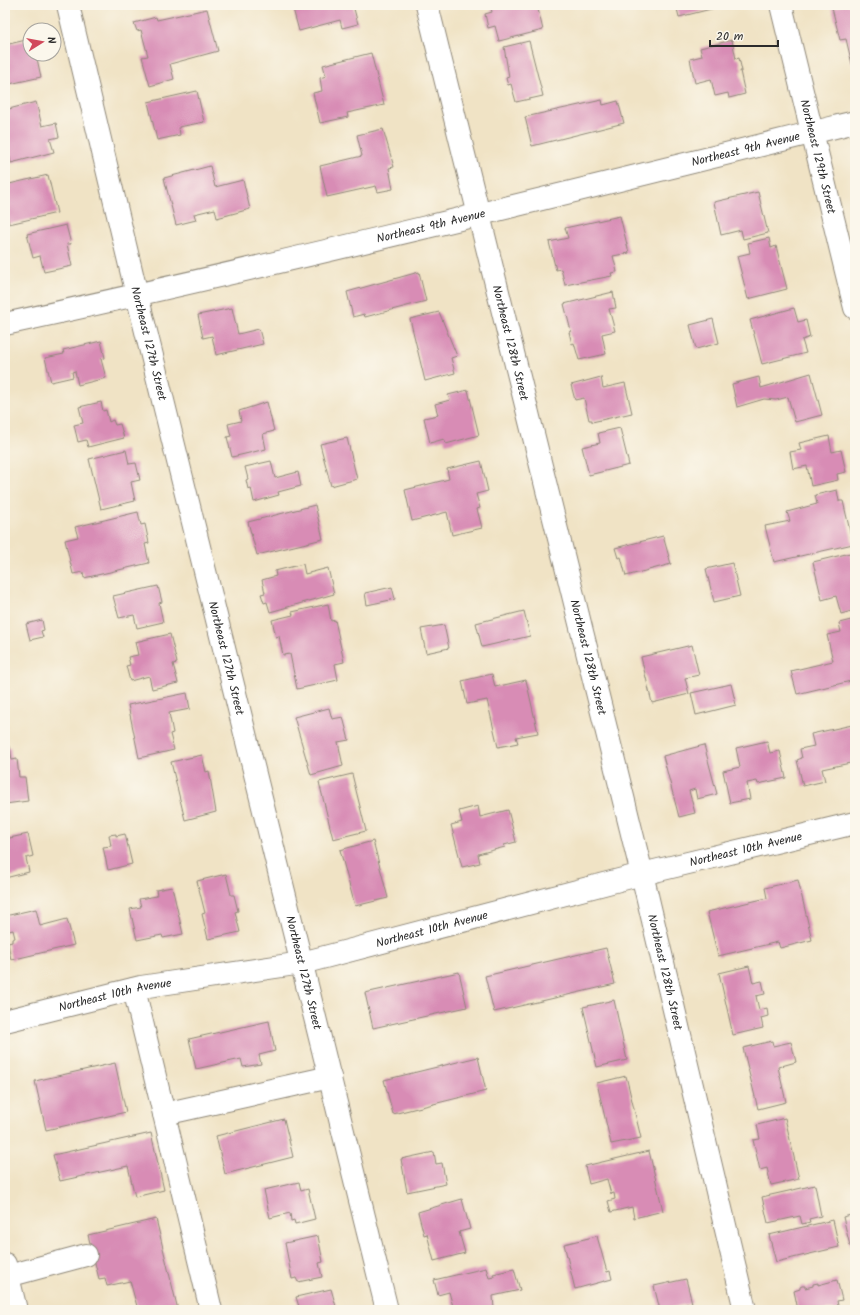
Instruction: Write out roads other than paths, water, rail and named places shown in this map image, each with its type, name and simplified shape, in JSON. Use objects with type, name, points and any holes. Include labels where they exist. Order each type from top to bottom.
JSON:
[{"type":"street","name":"Northeast 127th Street","points":[[68,5],[387,1310]]},
{"type":"street","name":"Northeast 128th Street","points":[[428,5],[642,874],[746,1310]]},
{"type":"street","name":"Northeast 129th Street","points":[[781,5],[855,308]]},
{"type":"street","name":"Northeast 9th Avenue","points":[[5,324],[138,295],[479,214],[855,122]]},
{"type":"street","name":"Northeast 10th Avenue","points":[[5,1022],[134,989],[302,963],[642,874],[855,823]]},
{"type":"street","points":[[134,989],[211,1310]]},
{"type":"street","points":[[164,1114],[330,1077]]},
{"type":"street","points":[[16,1310],[6,1270],[86,1255]]}]
